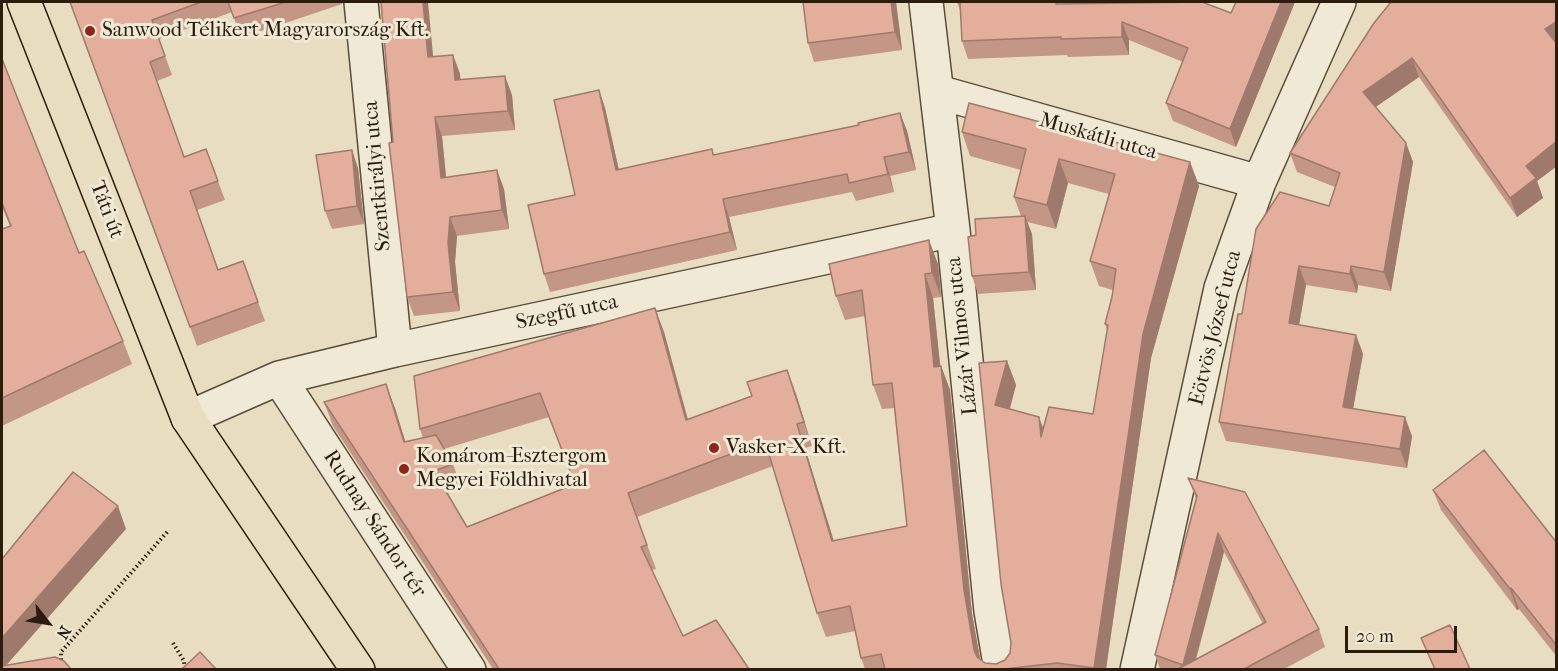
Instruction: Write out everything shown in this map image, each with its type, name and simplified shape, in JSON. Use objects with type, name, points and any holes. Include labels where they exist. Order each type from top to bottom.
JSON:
[{"type":"main road","name":"Táti út","points":[[24,2],[188,418]]},
{"type":"main road","points":[[188,418],[358,669]]},
{"type":"street","name":"Szentkirályi utca","points":[[361,2],[394,350]]},
{"type":"street","name":"Lázár Vilmos utca","points":[[926,2],[953,230],[991,611],[1001,669]]},
{"type":"street","name":"Eötvös József utca","points":[[1137,669],[1221,288],[1259,182],[1339,2]]},
{"type":"street","name":"Muskátli utca","points":[[938,92],[1259,182]]},
{"type":"street","name":"Szegfű utca","points":[[188,418],[279,378],[394,350],[953,230]]},
{"type":"street","name":"Rudnay Sándor tér","points":[[279,378],[469,669]]},
{"type":"path","points":[[69,669],[61,662],[61,652],[168,531]]},
{"type":"path","points":[[173,643],[184,661],[184,669]]},
{"type":"building","points":[[70,2],[201,2],[152,20],[165,56],[150,62],[184,157],[206,149],[218,181],[190,191],[218,270],[243,261],[258,302],[190,327]]},
{"type":"building","points":[[228,2],[286,2],[234,18]]},
{"type":"building","points":[[381,2],[423,2],[428,57],[453,55],[455,80],[505,76],[508,111],[435,117],[441,178],[497,170],[502,210],[450,217],[448,243],[453,292],[407,297],[389,143],[393,142]]},
{"type":"building","points":[[803,2],[891,2],[895,32],[808,43]]},
{"type":"building","points":[[960,2],[1056,2],[1056,4],[1202,2],[1231,13],[1236,2],[1281,2],[1230,129],[1166,103],[1188,48],[1122,22],[1122,37],[962,41]]},
{"type":"building","points":[[1391,2],[1557,2],[1557,21],[1545,29],[1557,44],[1557,141],[1526,166],[1536,178],[1510,198],[1412,58],[1363,92],[1406,143],[1384,272],[1351,266],[1350,274],[1299,266],[1289,323],[1356,335],[1343,407],[1405,417],[1400,449],[1219,422],[1238,314],[1242,314],[1256,229],[1280,192],[1329,206],[1340,173],[1290,153],[1374,23]]},
{"type":"building","points":[[2,59],[79,253],[84,251],[123,341],[2,398],[2,229],[11,226],[2,203]]},
{"type":"building","points":[[599,90],[616,170],[712,149],[713,155],[859,125],[858,123],[900,113],[909,152],[884,157],[888,174],[849,183],[847,174],[723,199],[730,232],[544,274],[528,205],[575,195],[554,100]]},
{"type":"building","points":[[969,103],[1190,162],[1143,334],[1094,668],[1057,663],[1004,669],[885,669],[881,654],[861,658],[850,606],[817,613],[765,441],[628,493],[647,545],[641,547],[683,636],[716,620],[749,669],[499,669],[324,402],[386,384],[404,442],[436,435],[453,464],[434,471],[467,527],[575,484],[540,393],[420,429],[414,376],[655,308],[686,420],[752,396],[747,382],[787,370],[804,422],[797,424],[832,541],[907,526],[892,383],[873,385],[862,290],[836,296],[829,264],[929,240],[932,273],[925,274],[934,367],[941,366],[964,590],[974,650],[977,657],[985,663],[996,664],[1005,660],[1010,653],[1011,643],[1001,584],[979,363],[1007,361],[995,405],[1039,417],[1041,437],[1049,407],[1093,414],[1108,325],[1105,324],[1116,269],[1090,261],[1115,174],[1059,159],[1047,205],[1014,197],[1026,149],[962,132]]},
{"type":"building","points":[[352,150],[357,206],[325,211],[316,155]]},
{"type":"building","points":[[1025,216],[1029,272],[972,276],[968,237],[976,235],[975,219]]},
{"type":"building","points":[[1484,450],[1557,543],[1557,646],[1433,490]]},
{"type":"building","points":[[73,472],[118,506],[2,638],[2,559]]},
{"type":"building","points":[[1188,478],[1245,492],[1319,629],[1244,669],[1178,669],[1266,622],[1218,533],[1183,665],[1155,655],[1197,496]]},
{"type":"building","points":[[1450,625],[1470,669],[1435,669],[1421,638]]},
{"type":"building","points":[[200,652],[216,669],[182,669]]},
{"type":"building","points":[[55,657],[64,661],[71,669],[2,669],[2,666]]},
{"type":"place","name":"Sanwood Télikert Magyarország Kft.","points":[[90,31]]},
{"type":"place","name":"Vasker-X Kft.","points":[[714,448]]},
{"type":"place","name":"Komárom-Esztergom Megyei Földhivatal","points":[[404,469]]}]
